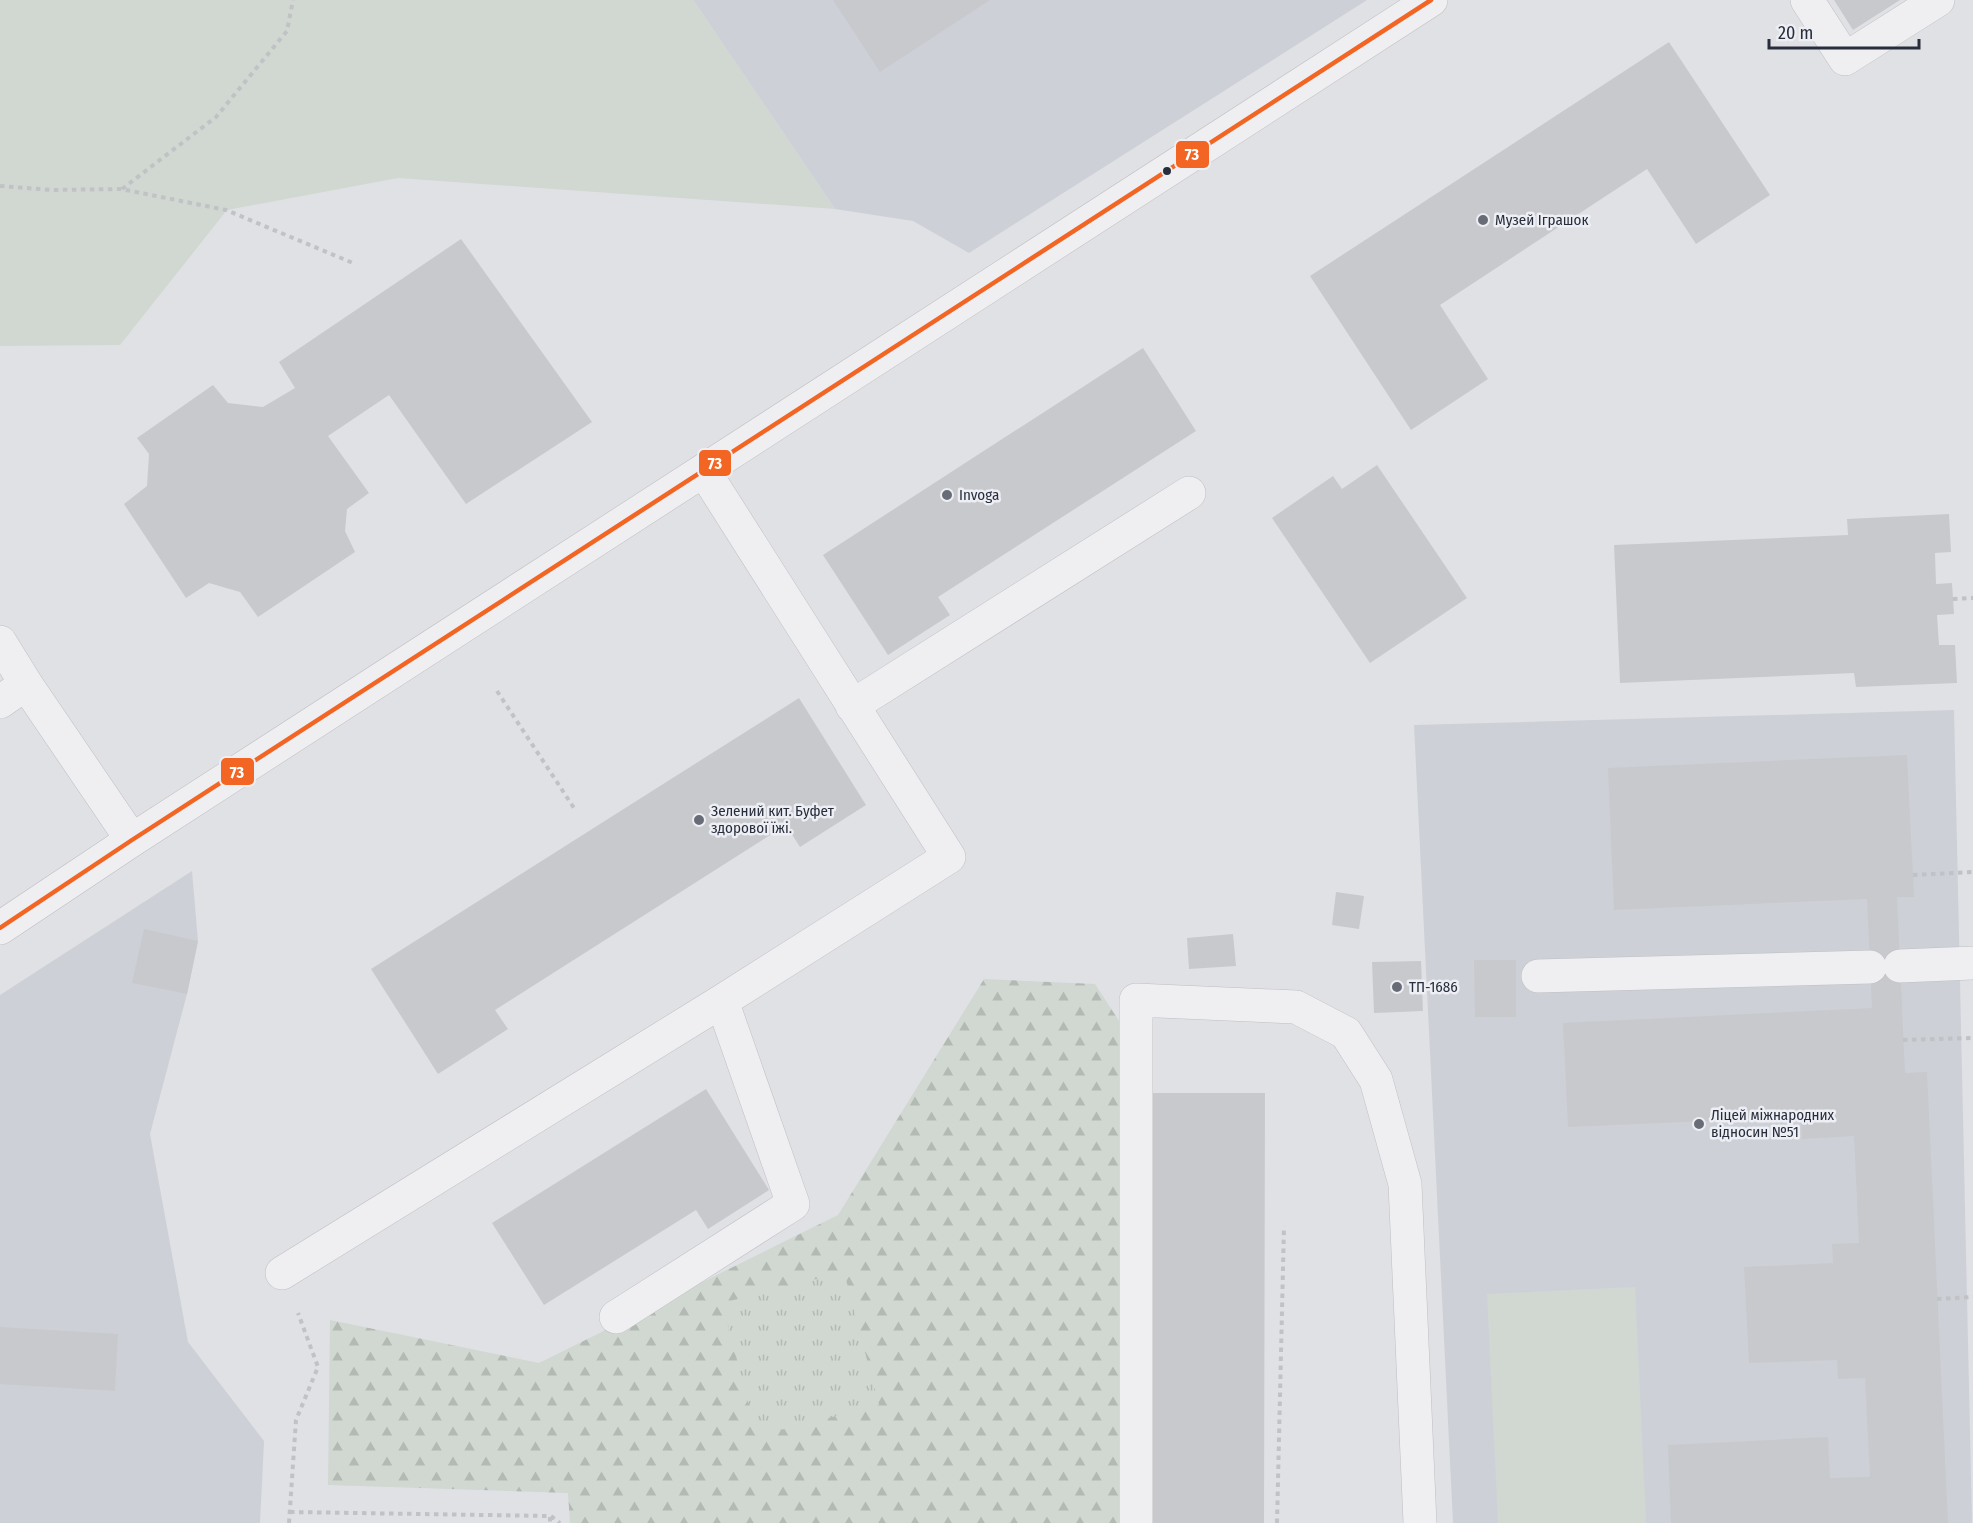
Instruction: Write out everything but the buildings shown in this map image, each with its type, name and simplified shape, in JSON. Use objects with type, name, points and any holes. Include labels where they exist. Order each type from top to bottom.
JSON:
[{"type":"street","points":[[0,928],[132,840],[1431,0]]},
{"type":"street","points":[[1807,0],[1845,59],[1938,0]]},
{"type":"street","points":[[282,1273],[949,857],[704,471]]},
{"type":"street","points":[[852,706],[1189,493]]},
{"type":"street","points":[[0,642],[132,840]]},
{"type":"street","points":[[0,702],[26,684]]},
{"type":"street","points":[[1538,976],[1973,963]]},
{"type":"street","points":[[616,1317],[793,1204],[722,1000]]},
{"type":"street","points":[[1136,1523],[1136,1000],[1296,1007],[1346,1033],[1376,1080],[1405,1184],[1420,1523]]},
{"type":"path","points":[[121,189],[216,117],[287,31],[293,0]]},
{"type":"path","points":[[0,186],[52,190],[121,189],[226,210],[352,263]]},
{"type":"path","points":[[1953,598],[1973,598]]},
{"type":"path","points":[[496,691],[574,808]]},
{"type":"path","points":[[1912,875],[1973,872]]},
{"type":"path","points":[[1903,1040],[1973,1038]]},
{"type":"path","points":[[1277,1523],[1284,1226]]},
{"type":"path","points":[[282,1273],[318,1367],[296,1420],[289,1523]]},
{"type":"path","points":[[1937,1299],[1973,1297]]},
{"type":"path","points":[[290,1512],[550,1516],[560,1523]]},
{"type":"path","points":[[550,1516],[550,1523]]},
{"type":"shaded area","points":[[693,0],[1367,0],[969,253],[913,221],[835,209]]},
{"type":"shaded area","name":"Ліцей міжнародних відносин №51","points":[[1954,710],[1972,1523],[1453,1523],[1414,725]]},
{"type":"shaded area","points":[[192,871],[198,941],[187,994],[150,1134],[188,1342],[264,1441],[260,1523],[0,1523],[0,995]]},
{"type":"green space","points":[[0,0],[693,0],[835,209],[398,178],[227,210],[120,345],[0,346]]},
{"type":"green space","points":[[984,979],[1095,984],[1138,1050],[1133,1523],[570,1523],[568,1493],[328,1485],[330,1320],[539,1363],[838,1215]]},
{"type":"green space","points":[[844,1272],[879,1405],[757,1436],[722,1303]]},
{"type":"green space","points":[[1635,1287],[1646,1523],[1498,1523],[1487,1294]]},
{"type":"transit line","name":"73","points":[[0,928],[132,840],[1431,0]]},
{"type":"place","name":"Музей Іграшок","points":[[1483,220]]},
{"type":"place","name":"Invoga","points":[[947,495]]},
{"type":"place","name":"Зелений кит. Буфет здорової їжі.","points":[[699,820]]},
{"type":"place","name":"ТП-1686","points":[[1397,987]]},
{"type":"place","name":"Ліцей міжнародних відносин №51","points":[[1699,1124]]}]
